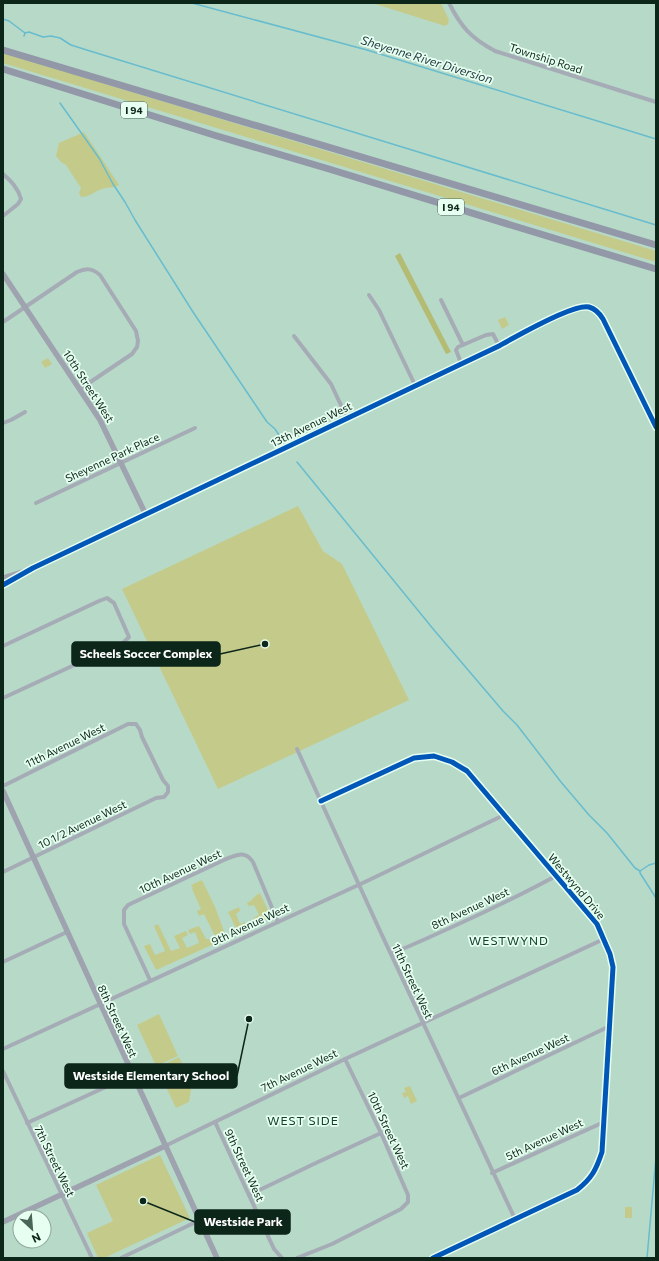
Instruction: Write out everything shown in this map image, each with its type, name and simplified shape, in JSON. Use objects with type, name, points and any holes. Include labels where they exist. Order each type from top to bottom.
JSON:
[{"type":"highway","name":"I 94","points":[[3,50],[656,245]]},
{"type":"highway","name":"I 94","points":[[3,69],[217,136],[656,269]]},
{"type":"street","name":"Township Road","points":[[449,3],[456,17],[467,31],[483,44],[495,51],[656,102]]},
{"type":"street","points":[[3,174],[12,181],[21,199],[18,204],[3,216]]},
{"type":"street","points":[[3,322],[77,272],[89,269],[100,275],[136,331],[138,342],[137,347],[132,354],[80,388]]},
{"type":"street","name":"10th Street West","points":[[3,274],[100,420],[146,515]]},
{"type":"street","points":[[369,295],[379,310],[415,385]]},
{"type":"street","points":[[441,300],[463,346]]},
{"type":"street","name":"13th Avenue West","points":[[3,585],[33,568],[499,346],[575,308],[590,307],[598,312],[609,331],[656,427]]},
{"type":"street","points":[[461,363],[456,353],[458,347],[490,333],[494,336],[499,346]]},
{"type":"street","points":[[294,336],[331,384],[347,418]]},
{"type":"street","points":[[3,423],[25,412]]},
{"type":"street","name":"Sheyenne Park Place","points":[[36,503],[195,428]]},
{"type":"street","name":"13th Avenue West","points":[[3,578],[33,568]]},
{"type":"street","points":[[3,646],[107,598],[114,603],[129,637],[124,642],[3,698]]},
{"type":"street","name":"11th Avenue West","points":[[3,786],[128,724],[136,724],[163,780],[168,786],[168,792]]},
{"type":"street","name":"11th Street West","points":[[297,749],[459,1098],[492,1173],[515,1219]]},
{"type":"street","name":"Westwynd Drive","points":[[321,801],[414,758],[434,756],[452,762],[467,771],[597,924],[610,954],[613,967],[602,1152],[593,1176],[577,1190],[433,1258]]},
{"type":"street","name":"8th Street West","points":[[3,791],[217,1258]]},
{"type":"street","name":"10 1/2 Avenue West","points":[[3,872],[156,798],[164,797],[168,792]]},
{"type":"street","name":"9th Avenue West","points":[[3,1049],[278,922],[504,815]]},
{"type":"street","name":"10th Avenue West","points":[[150,980],[124,924],[124,910],[128,905],[226,859],[240,854],[249,857],[253,862],[278,922]]},
{"type":"street","name":"8th Avenue West","points":[[391,954],[436,935],[556,876]]},
{"type":"street","points":[[3,962],[67,932]]},
{"type":"street","name":"7th Avenue West","points":[[3,1222],[345,1059],[604,939]]},
{"type":"street","name":"6th Avenue West","points":[[459,1098],[610,1026]]},
{"type":"street","name":"10th Street West","points":[[297,1258],[332,1244],[401,1209],[408,1202],[408,1195],[381,1133],[345,1059]]},
{"type":"street","name":"7th Street West","points":[[3,1071],[92,1258]]},
{"type":"street","points":[[27,1123],[132,1075]]},
{"type":"street","name":"9th Street West","points":[[215,1122],[274,1249],[282,1258]]},
{"type":"street","name":"5th Avenue West","points":[[492,1173],[604,1122]]},
{"type":"street","points":[[249,1195],[381,1133]]},
{"type":"street","points":[[121,1258],[200,1220]]},
{"type":"green space","points":[[372,3],[441,3],[449,20],[448,24],[445,26]]},
{"type":"green space","points":[[3,53],[656,251],[656,262],[3,63]]},
{"type":"green space","points":[[84,132],[119,185],[81,197],[79,193],[81,188],[66,165],[56,156],[59,143]]},
{"type":"green space","points":[[400,253],[451,352],[446,354],[395,256]]},
{"type":"green space","points":[[505,317],[509,325],[502,329],[498,320]]},
{"type":"green space","points":[[48,358],[52,364],[45,368],[41,362]]},
{"type":"green space","points":[[298,506],[323,551],[342,564],[409,700],[218,789],[122,589]]},
{"type":"green space","points":[[202,880],[215,907],[224,931],[222,936],[224,938],[217,942],[217,936],[215,936],[204,914],[199,916],[197,911],[201,909],[191,885]]},
{"type":"green space","points":[[260,893],[271,917],[257,924],[253,918],[259,915],[254,905],[248,906],[247,903]]},
{"type":"green space","points":[[239,907],[240,911],[236,914],[240,924],[245,922],[248,928],[229,937],[236,928],[228,912]]},
{"type":"green space","points":[[158,924],[171,951],[180,948],[174,936],[186,931],[188,935],[182,938],[187,948],[199,943],[195,932],[190,934],[188,930],[199,926],[206,939],[209,939],[214,944],[156,970],[144,946],[150,944],[155,955],[165,951],[154,926]]},
{"type":"green space","points":[[159,1014],[178,1056],[156,1066],[137,1025]]},
{"type":"green space","points":[[179,1057],[192,1083],[189,1102],[176,1108],[157,1068]]},
{"type":"green space","points":[[410,1086],[417,1101],[411,1104],[408,1096],[404,1098],[402,1093],[406,1092],[404,1088]]},
{"type":"green space","points":[[160,1155],[190,1218],[104,1258],[98,1258],[87,1233],[113,1221],[96,1185]]},
{"type":"green space","points":[[625,1207],[632,1207],[632,1218],[625,1218]]},
{"type":"waterway","name":"Sheyenne River Diversion","points":[[192,3],[367,50],[656,139]]},
{"type":"waterway","points":[[3,19],[9,21],[25,33]]},
{"type":"waterway","points":[[24,36],[25,33],[29,32],[43,37],[51,36],[60,38],[71,45],[90,51],[656,225]]},
{"type":"waterway","points":[[60,103],[99,158],[113,184],[193,312],[267,422],[275,429],[281,438]]},
{"type":"waterway","points":[[297,462],[434,630],[503,711],[517,725],[561,782],[589,815],[607,833],[635,868],[640,871],[656,898]]},
{"type":"waterway","points":[[640,871],[649,865],[656,863]]},
{"type":"waterway","points":[[656,1148],[656,1155]]},
{"type":"waterway","points":[[647,1258],[656,1157]]},
{"type":"cycle path","points":[[3,585],[33,568],[499,346],[558,315],[581,307],[589,307],[594,309],[603,319],[656,427]]},
{"type":"cycle path","points":[[321,801],[414,758],[434,756],[452,762],[467,771],[597,924],[610,954],[613,967],[602,1152],[593,1173],[577,1190],[433,1258]]},
{"type":"place","name":"Scheels Soccer Complex","points":[[265,644]]},
{"type":"place","name":"Westside Elementary School","points":[[249,1019]]},
{"type":"place","name":"Westside Park","points":[[143,1201]]},
{"type":"district","name":"WESTWYND","points":[[509,940]]},
{"type":"district","name":"WEST SIDE","points":[[303,1120]]}]
